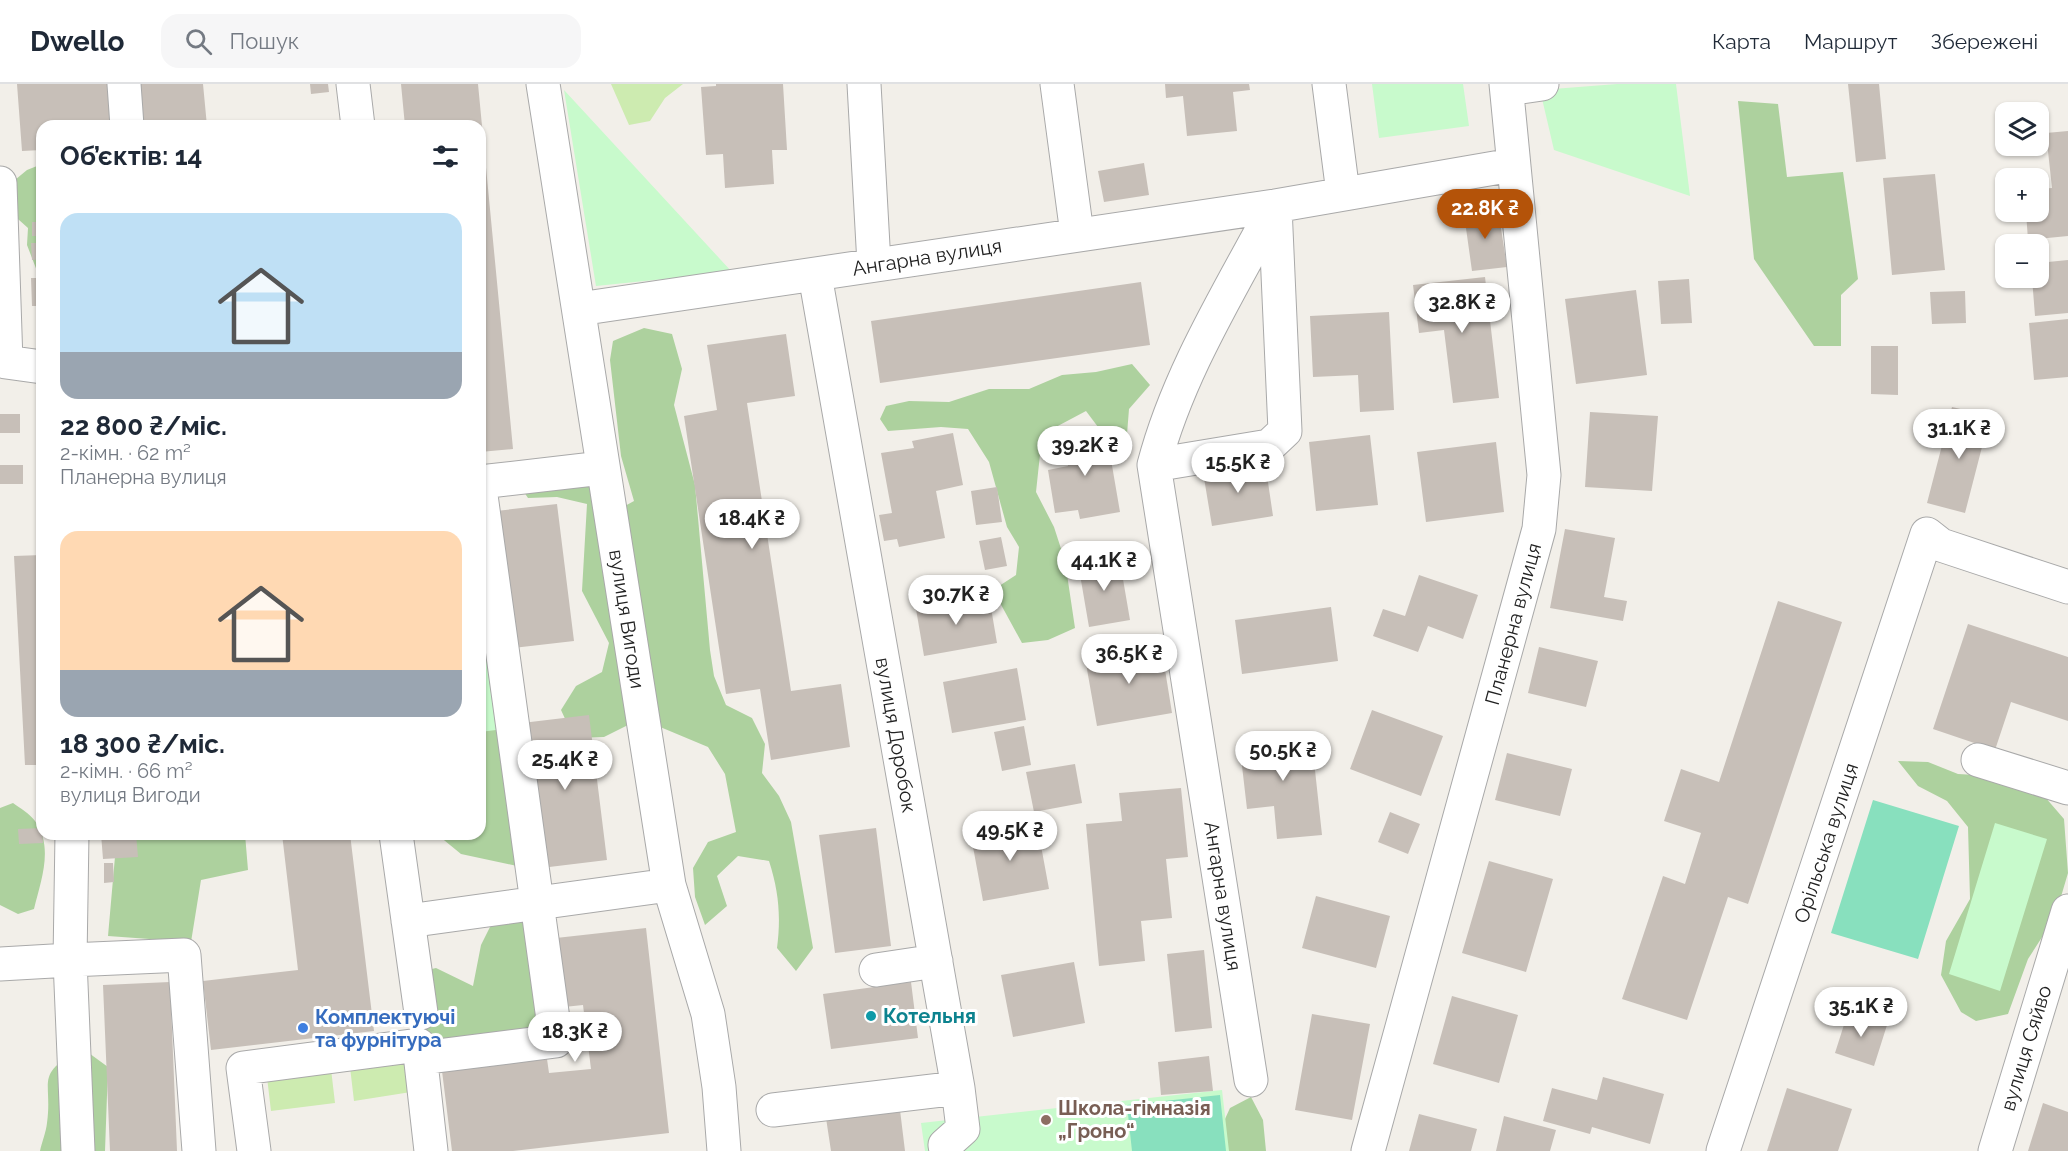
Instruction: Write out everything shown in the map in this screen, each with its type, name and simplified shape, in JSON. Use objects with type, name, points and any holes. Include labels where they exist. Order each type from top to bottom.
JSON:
[{"type":"street","points":[[124,84],[127,120]]},
{"type":"street","points":[[353,84],[357,120]]},
{"type":"street","name":"вулиця Вигоди","points":[[543,84],[669,885],[708,1014],[719,1087],[724,1151]]},
{"type":"street","points":[[864,84],[874,264]]},
{"type":"street","points":[[1057,84],[1077,234]]},
{"type":"street","points":[[1329,84],[1343,193]]},
{"type":"street","points":[[1507,87],[1542,84]]},
{"type":"street","name":"Планерна вулиця","points":[[1368,1151],[1539,529],[1544,475],[1512,165],[1507,87]]},
{"type":"street","name":"Ангарна вулиця","points":[[579,309],[1275,206],[1512,165]]},
{"type":"street","points":[[0,183],[3,362],[36,366]]},
{"type":"street","points":[[1154,465],[1269,447],[1285,431],[1275,206]]},
{"type":"street","name":"Ангарна вулиця","points":[[1251,1080],[1154,465],[1165,421],[1180,388],[1275,206]]},
{"type":"street","name":"вулиця Доробок","points":[[815,275],[958,1088],[963,1128],[945,1145],[946,1151]]},
{"type":"street","points":[[486,481],[602,468]]},
{"type":"street","points":[[421,1058],[556,1041],[486,532]]},
{"type":"street","name":"Орільська вулиця","points":[[1723,1151],[1928,534],[1941,545],[2068,587]]},
{"type":"street","points":[[1977,760],[2068,788]]},
{"type":"street","points":[[72,840],[70,960],[78,1151]]},
{"type":"street","points":[[397,840],[421,1013]]},
{"type":"street","points":[[408,921],[669,885]]},
{"type":"street","name":"вулиця Сяйво","points":[[1995,1151],[2068,911]]},
{"type":"street","points":[[0,964],[184,954],[199,1151]]},
{"type":"street","points":[[876,970],[936,961]]},
{"type":"street","points":[[254,1151],[243,1068],[419,1045],[431,1151]]},
{"type":"street","points":[[773,1110],[958,1088]]},
{"type":"green space","points":[[611,84],[683,84],[665,98],[650,121],[629,125]]},
{"type":"green space","points":[[1372,84],[1463,84],[1469,126],[1379,138]]},
{"type":"green space","points":[[1617,84],[1676,84],[1690,196],[1554,150],[1540,90]]},
{"type":"green space","points":[[564,90],[732,272],[596,286]]},
{"type":"green space","points":[[1738,101],[1778,104],[1787,177],[1843,172],[1858,279],[1841,295],[1841,346],[1814,346],[1754,259]]},
{"type":"green space","points":[[36,166],[36,268],[27,245],[28,228],[9,211],[4,189],[27,170]]},
{"type":"green space","points":[[644,328],[672,334],[682,369],[674,405],[695,485],[714,676],[726,705],[752,718],[765,744],[762,773],[779,796],[791,822],[813,948],[796,971],[777,948],[778,904],[769,861],[738,856],[717,876],[727,906],[705,925],[695,897],[693,868],[708,842],[736,832],[725,774],[708,747],[653,724],[630,724],[604,737],[574,738],[561,710],[576,686],[602,672],[609,643],[582,591],[587,504],[557,497],[528,498],[514,477],[584,477],[614,512],[634,501],[621,456],[610,360],[613,341]]},
{"type":"green space","points":[[1132,364],[1150,385],[1129,409],[1126,447],[1107,439],[1086,411],[1054,428],[1041,445],[1036,492],[1054,527],[1065,561],[1075,628],[1048,640],[1022,643],[993,590],[1016,575],[1019,547],[1007,527],[989,462],[968,429],[941,427],[888,431],[880,419],[886,406],[909,401],[949,402],[989,389],[1029,389],[1062,375],[1096,372]]},
{"type":"green space","points":[[486,602],[517,866],[461,854],[444,840],[486,840]]},
{"type":"green space","points":[[486,656],[496,730],[486,731]]},
{"type":"green space","points":[[1898,761],[1928,762],[1958,774],[1993,776],[2045,797],[2064,819],[2068,873],[2055,917],[2028,959],[2008,1014],[1976,1021],[1961,1012],[1941,975],[1946,941],[1970,899],[1968,827],[1947,801],[1918,786]]},
{"type":"green space","points":[[1873,800],[1959,826],[1918,959],[1831,933]]},
{"type":"green space","points":[[13,803],[28,814],[36,823],[36,840],[43,840],[44,842],[44,864],[34,909],[18,914],[0,905],[0,808]]},
{"type":"green space","points":[[1995,823],[2047,839],[2000,991],[1949,974]]},
{"type":"green space","points":[[116,840],[246,840],[248,870],[201,880],[191,942],[108,936]]},
{"type":"green space","points":[[529,920],[555,1052],[529,1061],[501,1061],[414,1042],[402,996],[411,974],[436,968],[473,986],[481,945],[492,923]]},
{"type":"green space","points":[[82,1048],[108,1067],[105,1151],[40,1151],[47,1123],[48,1080],[51,1072],[67,1057]]},
{"type":"green space","points":[[407,1059],[411,1092],[354,1101],[350,1067]]},
{"type":"green space","points":[[331,1069],[335,1103],[271,1111],[267,1077]]},
{"type":"green space","points":[[1222,1090],[1229,1151],[925,1151],[921,1123]]},
{"type":"green space","points":[[1220,1095],[1226,1151],[1132,1151],[1127,1105]]},
{"type":"green space","points":[[1251,1097],[1263,1120],[1266,1151],[1227,1151],[1220,1130],[1230,1108]]},
{"type":"building","points":[[17,84],[118,84],[121,120],[36,120],[36,150],[22,151]]},
{"type":"building","points":[[137,84],[203,84],[206,120],[140,120]]},
{"type":"building","points":[[310,84],[328,84],[329,92],[311,94]]},
{"type":"building","points":[[401,84],[478,84],[481,120],[404,120]]},
{"type":"building","points":[[716,84],[783,84],[787,150],[772,150],[774,184],[725,188],[723,154],[706,155],[701,87],[716,86]]},
{"type":"building","points":[[1165,84],[1249,84],[1250,90],[1233,92],[1237,131],[1187,136],[1183,96],[1166,98]]},
{"type":"building","points":[[1848,84],[1879,84],[1886,159],[1856,162]]},
{"type":"building","points":[[2068,131],[2068,236],[2049,238],[2049,234],[2028,234],[2027,222],[2049,222],[2049,188],[2052,188],[2049,133]]},
{"type":"building","points":[[1144,163],[1149,195],[1104,202],[1098,171]]},
{"type":"building","points":[[486,167],[513,449],[486,451]]},
{"type":"building","points":[[1935,174],[1945,270],[1892,275],[1883,178]]},
{"type":"building","points":[[1498,209],[1507,267],[1472,271],[1464,214]]},
{"type":"building","points":[[32,222],[36,222],[36,236],[32,236]]},
{"type":"building","points":[[31,243],[36,243],[36,260],[32,260]]},
{"type":"building","points":[[2068,260],[2068,313],[2035,316],[2033,288],[2049,288],[2049,262]]},
{"type":"building","points":[[1485,277],[1499,398],[1453,403],[1444,330],[1419,333],[1413,285]]},
{"type":"building","points":[[31,278],[36,278],[36,306],[32,306]]},
{"type":"building","points":[[1689,279],[1692,323],[1661,324],[1658,281]]},
{"type":"building","points":[[1141,282],[1150,345],[880,383],[871,321]]},
{"type":"building","points":[[1636,290],[1647,375],[1576,384],[1565,299]]},
{"type":"building","points":[[1965,291],[1966,323],[1932,324],[1930,292]]},
{"type":"building","points":[[1389,312],[1394,410],[1360,412],[1358,375],[1313,377],[1310,316]]},
{"type":"building","points":[[2068,319],[2068,377],[2034,380],[2029,323]]},
{"type":"building","points":[[786,334],[795,396],[747,403],[791,691],[841,684],[850,747],[771,760],[760,689],[726,694],[684,416],[717,410],[707,345]]},
{"type":"building","points":[[1871,346],[1898,346],[1898,395],[1871,394]]},
{"type":"building","points":[[1952,407],[1990,416],[1965,513],[1927,503]]},
{"type":"building","points":[[1590,412],[1658,416],[1652,491],[1585,487]]},
{"type":"building","points":[[0,414],[20,414],[20,433],[0,433]]},
{"type":"building","points":[[1097,427],[1101,450],[1109,448],[1120,512],[1080,519],[1078,510],[1055,513],[1048,470],[1068,466],[1062,433]]},
{"type":"building","points":[[953,433],[963,485],[936,491],[945,538],[899,547],[897,539],[884,541],[879,515],[892,513],[881,453],[914,448],[912,441]]},
{"type":"building","points":[[1370,435],[1378,505],[1316,511],[1309,442]]},
{"type":"building","points":[[1496,442],[1504,512],[1426,522],[1417,452]]},
{"type":"building","points":[[1265,462],[1273,516],[1212,526],[1203,472]]},
{"type":"building","points":[[0,465],[23,465],[23,484],[0,484]]},
{"type":"building","points":[[997,487],[1002,522],[976,525],[971,491]]},
{"type":"building","points":[[557,504],[574,641],[513,648],[496,511]]},
{"type":"building","points":[[1565,529],[1615,538],[1604,597],[1627,601],[1623,621],[1550,608]]},
{"type":"building","points":[[1001,537],[1007,566],[985,570],[979,541]]},
{"type":"building","points":[[36,555],[36,765],[25,765],[14,556]]},
{"type":"building","points":[[1119,556],[1130,620],[1089,627],[1078,563]]},
{"type":"building","points":[[1419,575],[1478,595],[1463,639],[1428,626],[1418,652],[1373,636],[1383,609],[1405,616]]},
{"type":"building","points":[[989,596],[997,643],[924,656],[916,609]]},
{"type":"building","points":[[1778,601],[1842,622],[1748,904],[1728,897],[1687,1020],[1622,999],[1663,876],[1685,884],[1701,833],[1664,821],[1681,769],[1719,782]]},
{"type":"building","points":[[1331,607],[1338,661],[1242,674],[1235,620]]},
{"type":"building","points":[[1968,624],[2068,657],[2068,721],[2011,702],[1995,750],[1933,729]]},
{"type":"building","points":[[1161,645],[1172,713],[1097,726],[1085,658]]},
{"type":"building","points":[[1539,647],[1598,661],[1586,707],[1528,693]]},
{"type":"building","points":[[1017,668],[1026,720],[952,733],[943,682]]},
{"type":"building","points":[[1372,710],[1443,736],[1421,796],[1350,769]]},
{"type":"building","points":[[589,715],[607,860],[541,868],[522,723]]},
{"type":"building","points":[[1024,726],[1031,765],[1002,771],[994,732]]},
{"type":"building","points":[[1311,733],[1322,835],[1277,839],[1274,806],[1247,809],[1239,740]]},
{"type":"building","points":[[1507,753],[1572,769],[1560,816],[1495,800]]},
{"type":"building","points":[[1075,764],[1082,803],[1034,812],[1026,772]]},
{"type":"building","points":[[1181,788],[1188,857],[1166,859],[1172,918],[1141,921],[1145,961],[1099,966],[1086,824],[1122,821],[1119,793]]},
{"type":"building","points":[[1390,812],[1420,824],[1408,854],[1378,842]]},
{"type":"building","points":[[1037,824],[1049,889],[983,901],[971,836]]},
{"type":"building","points":[[36,828],[36,840],[43,840],[43,843],[19,844],[18,829]]},
{"type":"building","points":[[876,828],[891,946],[835,953],[819,835]]},
{"type":"building","points":[[101,840],[137,840],[138,857],[103,859]]},
{"type":"building","points":[[283,840],[351,840],[374,1031],[211,1050],[203,981],[298,970]]},
{"type":"building","points":[[1489,861],[1553,879],[1526,972],[1462,953]]},
{"type":"building","points":[[104,863],[113,863],[114,882],[104,883]]},
{"type":"building","points":[[1316,896],[1390,916],[1376,968],[1302,948]]},
{"type":"building","points":[[646,928],[669,1133],[513,1151],[452,1151],[442,1071],[547,1059],[549,1073],[591,1069],[583,1005],[564,1007],[556,938]]},
{"type":"building","points":[[1204,950],[1212,1028],[1175,1032],[1167,954]]},
{"type":"building","points":[[1074,962],[1085,1023],[1013,1037],[1001,975]]},
{"type":"building","points":[[170,982],[177,1151],[110,1151],[103,985]]},
{"type":"building","name":"Котельня","points":[[911,982],[918,1038],[831,1049],[823,994]]},
{"type":"building","points":[[1452,996],[1518,1015],[1499,1083],[1433,1064]]},
{"type":"building","points":[[1849,1009],[1888,1022],[1874,1066],[1835,1053]]},
{"type":"building","points":[[1312,1014],[1370,1024],[1352,1120],[1295,1110]]},
{"type":"building","points":[[1209,1056],[1213,1091],[1161,1095],[1158,1062]]},
{"type":"building","points":[[1603,1077],[1664,1094],[1650,1144],[1592,1127],[1590,1134],[1543,1121],[1552,1088],[1597,1100]]},
{"type":"building","points":[[1787,1088],[1852,1109],[1838,1151],[1767,1151]]},
{"type":"building","points":[[2043,1103],[2068,1112],[2068,1151],[2028,1151]]},
{"type":"building","points":[[900,1110],[905,1151],[831,1151],[826,1118]]},
{"type":"building","points":[[1419,1114],[1477,1129],[1471,1151],[1409,1151]]},
{"type":"building","points":[[1504,1116],[1556,1130],[1550,1151],[1496,1151]]},
{"type":"place","name":"Котельня","points":[[871,1016]]},
{"type":"place","name":"Комплектуючі та фурнітура","points":[[303,1028]]},
{"type":"place","name":"Школа-гімназія „Гроно“","points":[[1046,1120]]}]
